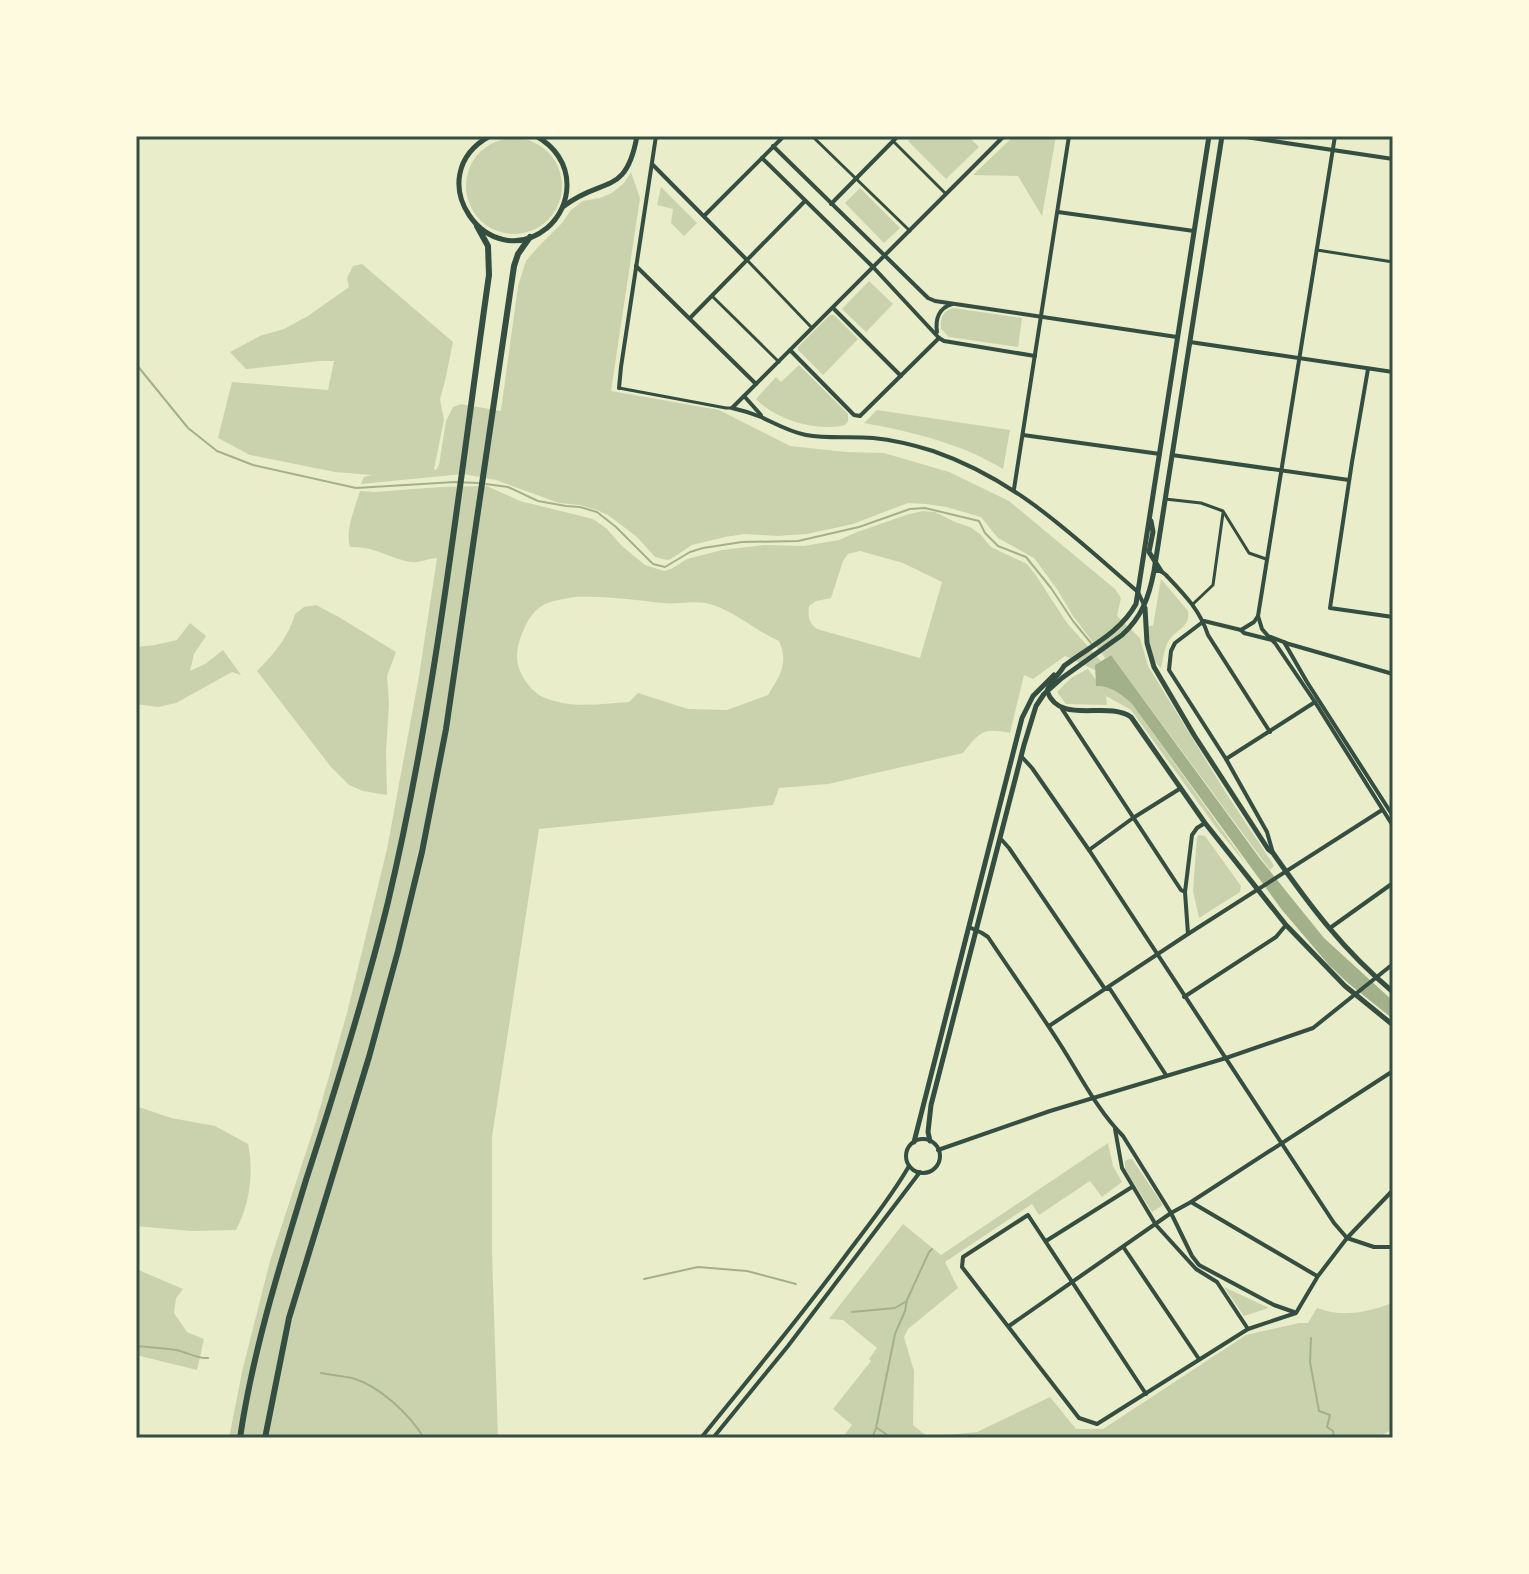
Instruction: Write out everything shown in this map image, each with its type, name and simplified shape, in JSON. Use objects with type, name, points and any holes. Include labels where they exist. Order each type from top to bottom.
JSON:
[{"type":"highway","points":[[240,1438],[266,1314],[351,1037],[388,903],[415,769],[449,562],[489,275],[488,246],[477,226]]},
{"type":"highway","points":[[265,1438],[281,1349],[296,1291],[369,1057],[411,899],[446,729],[514,266],[530,237]]},
{"type":"main road","points":[[490,136],[470,152],[463,165],[459,190],[463,205],[477,226],[502,239],[516,240],[530,237],[548,227],[563,207],[578,195],[610,184],[624,174],[632,160],[637,136]]},
{"type":"main road","points":[[536,136],[553,148],[564,166],[567,187],[563,207]]},
{"type":"main road","points":[[914,1142],[1022,718],[1039,690],[1064,666],[1118,627],[1136,604],[1209,136]]},
{"type":"main road","points":[[1222,136],[1154,571],[1145,607],[1147,643],[1154,667],[1268,849],[1328,929],[1359,963],[1393,992]]},
{"type":"main road","points":[[1160,454],[1172,455]]},
{"type":"main road","points":[[1150,512],[1153,532],[1149,552],[1161,571]]},
{"type":"main road","points":[[930,1141],[931,1105],[1034,712],[1047,691],[1122,635],[1145,607]]},
{"type":"main road","points":[[1064,666],[1049,684],[1047,691],[1052,701],[1062,709],[1125,713],[1131,717],[1205,823],[1286,925],[1345,986],[1393,1025]]},
{"type":"main road","points":[[1034,712],[1052,701]]},
{"type":"street","points":[[656,136],[619,388],[732,408],[810,436],[872,438],[929,450],[986,473],[1014,489],[1061,525],[1138,592],[1145,607]]},
{"type":"street","points":[[704,216],[784,136]]},
{"type":"street","points":[[812,136],[910,231]]},
{"type":"street","points":[[831,204],[898,136]]},
{"type":"street","points":[[732,408],[1004,136]]},
{"type":"street","points":[[1014,489],[1069,136]]},
{"type":"street","points":[[1239,136],[1393,159]]},
{"type":"street","points":[[1241,630],[1258,616],[1335,136]]},
{"type":"street","points":[[893,141],[946,194]]},
{"type":"street","points":[[773,146],[928,298],[1177,337]]},
{"type":"street","points":[[762,158],[944,341],[1035,356]]},
{"type":"street","points":[[652,164],[812,328]]},
{"type":"street","points":[[690,318],[805,201]]},
{"type":"street","points":[[1058,212],[1194,231]]},
{"type":"street","points":[[1317,250],[1393,262]]},
{"type":"street","points":[[636,266],[756,384]]},
{"type":"street","points":[[712,295],[779,362]]},
{"type":"street","points":[[938,335],[936,321],[940,312],[954,304]]},
{"type":"street","points":[[833,308],[901,376]]},
{"type":"street","points":[[790,350],[853,414],[863,416],[938,335]]},
{"type":"street","points":[[1190,342],[1393,372]]},
{"type":"street","points":[[1368,369],[1330,608],[1393,617]]},
{"type":"street","points":[[744,396],[764,418]]},
{"type":"street","points":[[1023,435],[1160,454]]},
{"type":"street","points":[[1172,455],[1349,480]]},
{"type":"street","points":[[1165,499],[1201,503],[1223,511],[1249,553],[1268,560]]},
{"type":"street","points":[[1193,604],[1213,585],[1223,511]]},
{"type":"street","points":[[1154,571],[1161,571],[1193,604],[1210,638],[1270,732]]},
{"type":"street","points":[[1258,616],[1265,633],[1284,642],[1393,674]]},
{"type":"street","points":[[1273,853],[1267,832],[1226,759],[1169,670],[1175,643],[1204,621],[1272,640],[1393,826]]},
{"type":"street","points":[[1284,642],[1393,816]]},
{"type":"street","points":[[1226,759],[1315,702]]},
{"type":"street","points":[[1062,709],[1185,892]]},
{"type":"street","points":[[1021,756],[1089,850],[1334,1223],[1347,1238],[1374,1247],[1393,1247]]},
{"type":"street","points":[[1089,850],[1181,788]]},
{"type":"street","points":[[1049,1026],[1382,810]]},
{"type":"street","points":[[1188,934],[1185,892],[1192,835],[1205,823]]},
{"type":"street","points":[[1000,838],[1105,989],[1110,989],[1166,1075]]},
{"type":"street","points":[[1328,929],[1393,883]]},
{"type":"street","points":[[1184,997],[1276,937],[1286,925]]},
{"type":"street","points":[[969,927],[988,937],[1049,1026],[1114,1127],[1123,1136],[1199,1265],[1274,1305],[1296,1313]]},
{"type":"street","points":[[938,1150],[1313,1028],[1393,964]]},
{"type":"street","points":[[1008,1327],[1171,1213],[1393,1071]]},
{"type":"street","points":[[1114,1127],[1122,1168],[1156,1225],[1196,1269],[1217,1282],[1248,1329]]},
{"type":"street","points":[[701,1438],[889,1198],[909,1166],[906,1153],[914,1142],[922,1139],[930,1141],[938,1150],[939,1158],[934,1168],[927,1172],[909,1166]]},
{"type":"street","points":[[1121,1161],[1126,1155],[1135,1157]]},
{"type":"street","points":[[713,1438],[788,1346],[920,1172]]},
{"type":"street","points":[[1046,1241],[1133,1186]]},
{"type":"street","points":[[1146,1394],[1028,1215],[963,1257],[962,1267],[1079,1418],[1097,1424],[1146,1394],[1199,1359],[1248,1329],[1296,1313],[1318,1276],[1347,1238],[1393,1190]]},
{"type":"street","points":[[1191,1202],[1318,1276]]},
{"type":"street","points":[[1124,1248],[1199,1359]]},
{"type":"shaded area","points":[[913,136],[973,136],[971,139],[979,147],[946,179],[908,141]]},
{"type":"shaded area","points":[[1014,136],[1056,136],[1042,216],[1018,176],[973,175]]},
{"type":"shaded area","points":[[514,138],[532,142],[548,152],[558,168],[562,186],[558,204],[548,220],[532,230],[514,234],[496,230],[480,220],[470,204],[466,186],[470,168],[480,152],[496,142]]},
{"type":"shaded area","points":[[631,172],[640,198],[611,391],[719,410],[790,446],[884,453],[949,472],[1009,501],[1115,589],[1121,598],[1117,616],[1140,638],[1148,666],[1274,866],[1270,870],[1111,655],[1105,658],[1073,616],[1034,558],[998,538],[981,517],[946,507],[908,503],[853,524],[807,534],[725,537],[692,545],[667,560],[655,557],[637,537],[608,515],[580,505],[559,503],[496,480],[463,474],[361,484],[364,477],[372,475],[335,472],[250,455],[218,438],[232,382],[328,390],[334,361],[246,369],[230,352],[308,316],[349,287],[347,278],[353,266],[362,264],[453,342],[440,399],[444,420],[436,470],[446,421],[453,407],[461,404],[501,411],[518,286],[526,261],[571,210],[583,201],[612,193]]},
{"type":"shaded area","points":[[661,187],[697,223],[684,236],[671,223],[673,209],[657,205]]},
{"type":"shaded area","points":[[860,188],[900,228],[884,243],[845,203]]},
{"type":"shaded area","points":[[869,281],[893,304],[866,332],[842,309]]},
{"type":"shaded area","points":[[953,308],[1022,318],[1018,347],[949,337],[941,329],[941,322],[942,316]]},
{"type":"shaded area","points":[[830,315],[834,315],[858,339],[823,375],[798,347]]},
{"type":"shaded area","points":[[799,365],[848,414],[845,425],[822,427],[798,422],[774,413],[756,399],[776,377],[781,382]]},
{"type":"shaded area","points":[[877,410],[1010,430],[1003,469],[970,452],[936,440],[864,423]]},
{"type":"shaded area","points":[[487,486],[520,501],[593,519],[645,565],[664,571],[687,559],[722,550],[765,545],[804,546],[839,540],[909,514],[935,512],[970,527],[991,547],[1027,564],[1067,623],[1101,661],[1095,665],[1095,670],[1065,656],[1033,679],[1024,675],[1010,733],[982,733],[963,753],[828,784],[779,788],[773,805],[539,829],[492,1137],[498,1438],[229,1438],[270,1261],[316,1122],[347,1013],[387,849],[437,558],[412,562],[368,548],[350,547],[351,519],[360,491]],"holes":[[[860,551],[903,563],[942,582],[920,658],[817,629],[810,622],[809,606],[831,598],[843,561],[848,554]],[[575,597],[713,605],[779,641],[782,669],[768,695],[727,710],[688,709],[638,693],[629,702],[585,705],[553,701],[538,694],[525,680],[519,669],[519,644],[535,611],[553,601]]]},
{"type":"shaded area","points":[[1161,579],[1188,611],[1188,617],[1185,625],[1168,642],[1161,668],[1152,654],[1148,626],[1153,626]]},
{"type":"shaded area","points":[[316,605],[396,652],[387,676],[387,795],[349,785],[331,767],[257,671],[280,645],[295,614],[304,607]]},
{"type":"shaded area","points":[[190,623],[206,636],[194,654],[190,671],[223,650],[241,675],[232,672],[176,703],[158,707],[136,704],[136,647],[177,640]]},
{"type":"shaded area","points":[[1111,655],[1261,860],[1324,938],[1393,1001],[1393,1019],[1328,964],[1282,910],[1132,704],[1116,691],[1096,686],[1095,665]]},
{"type":"shaded area","points":[[1088,669],[1096,680],[1096,686],[1116,691],[1132,704],[1248,866],[1131,710],[1106,696],[1107,705],[1066,704],[1057,692],[1071,678]]},
{"type":"shaded area","points":[[1199,835],[1205,836],[1241,886],[1240,892],[1199,918],[1193,891]]},
{"type":"shaded area","points":[[136,1106],[171,1118],[215,1126],[248,1144],[250,1188],[236,1230],[191,1231],[136,1226]]},
{"type":"shaded area","points":[[1108,1143],[1113,1166],[1122,1182],[1102,1197],[1090,1181],[1039,1215],[1032,1204],[945,1262],[958,1288],[908,1329],[904,1337],[914,1371],[913,1425],[928,1437],[977,1432],[1050,1397],[1076,1429],[1103,1429],[1246,1335],[1308,1323],[1317,1308],[1336,1313],[1355,1313],[1393,1303],[1393,1429],[1377,1438],[842,1438],[852,1425],[833,1409],[871,1361],[869,1359],[877,1348],[843,1320],[829,1319],[903,1224],[941,1255]]},
{"type":"shaded area","points":[[1132,1159],[1163,1205],[1152,1212],[1125,1169],[1125,1161]]},
{"type":"shaded area","points":[[136,1269],[183,1289],[176,1298],[174,1313],[187,1332],[204,1339],[197,1370],[136,1355]]},
{"type":"shaded area","points":[[1224,1287],[1269,1308],[1244,1316]]},
{"type":"waterway","points":[[136,364],[188,428],[217,451],[253,465],[356,488],[479,483]]},
{"type":"waterway","points":[[486,484],[508,487],[538,501],[597,512],[653,564],[665,567],[703,548],[742,542],[798,541],[859,527],[910,509],[925,508],[979,521],[985,533],[998,546],[1026,557],[1091,643]]},
{"type":"waterway","points":[[872,1438],[895,1334],[907,1300],[932,1249]]},
{"type":"waterway","points":[[644,1279],[698,1267],[747,1271],[796,1284]]},
{"type":"waterway","points":[[852,1312],[895,1308],[905,1302]]},
{"type":"waterway","points":[[1311,1338],[1310,1362],[1319,1411],[1330,1415],[1327,1427],[1333,1431],[1334,1438]]},
{"type":"waterway","points":[[136,1346],[176,1350],[208,1358]]},
{"type":"waterway","points":[[321,1373],[352,1378],[373,1387],[402,1411],[424,1438]]},
{"type":"waterway","points":[[877,1428],[886,1434],[886,1438]]}]
